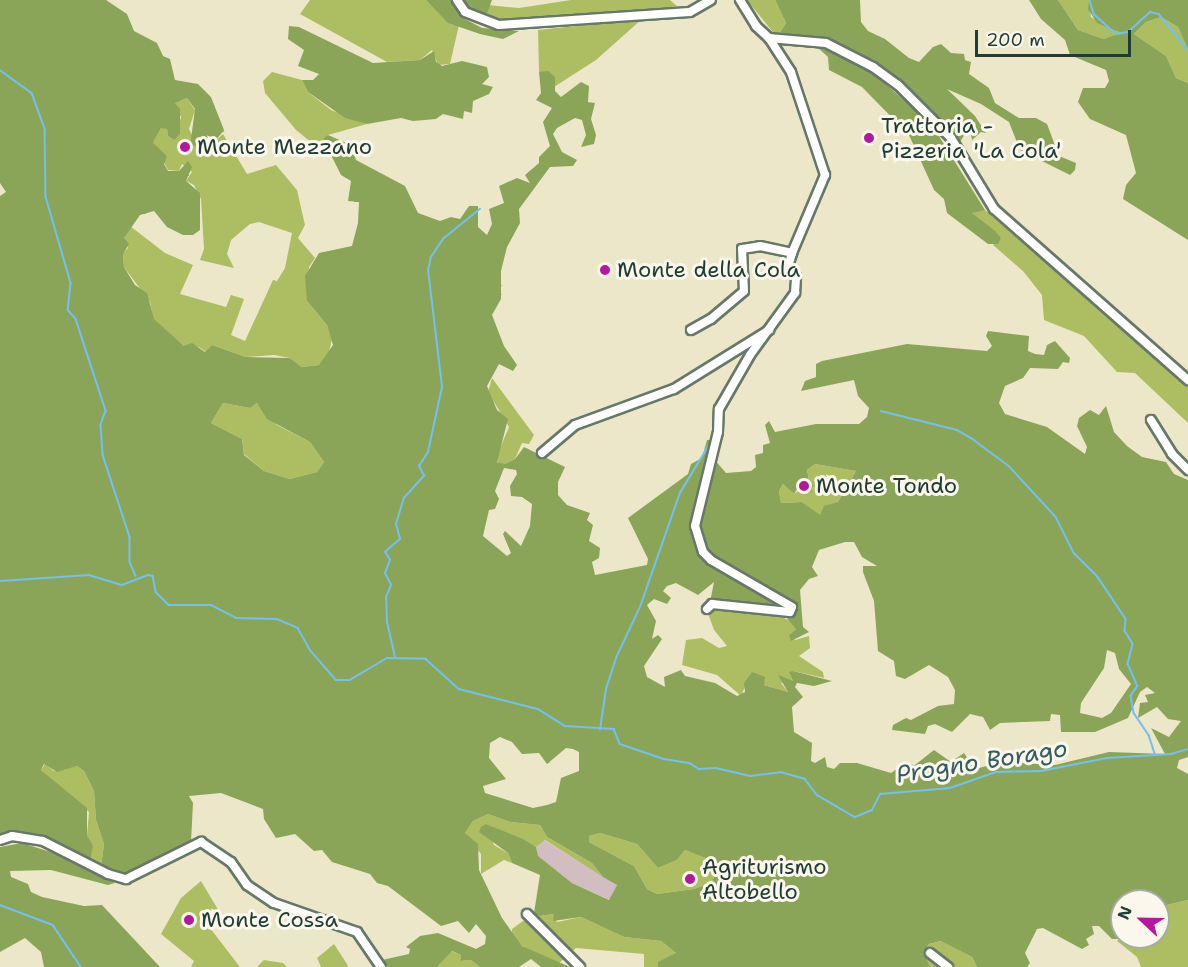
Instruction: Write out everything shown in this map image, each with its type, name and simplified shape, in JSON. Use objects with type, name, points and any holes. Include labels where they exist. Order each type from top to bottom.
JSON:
[{"type":"street","points":[[457,0],[465,12],[499,25],[690,12],[711,0]]},
{"type":"street","points":[[707,609],[712,604],[790,612],[792,607],[711,560],[703,552],[695,526],[719,409],[750,355],[795,293],[795,277],[788,267],[825,175],[791,72],[770,38],[756,26],[740,0]]},
{"type":"street","points":[[770,38],[826,43],[873,67],[898,85],[951,138],[994,209],[1188,380]]},
{"type":"street","points":[[691,330],[705,323],[744,291],[742,249],[760,246],[792,253]]},
{"type":"street","points":[[542,453],[575,425],[674,389],[770,330]]},
{"type":"street","points":[[1151,420],[1172,454],[1188,470]]},
{"type":"street","points":[[0,840],[12,836],[43,841],[108,874],[126,879],[201,842],[231,862],[247,885],[274,903],[357,932],[381,967]]},
{"type":"street","points":[[527,914],[580,967]]},
{"type":"street","points":[[930,953],[948,967]]},
{"type":"shaded area","points":[[544,840],[617,885],[610,900],[572,883],[537,856],[536,847]]},
{"type":"green space","points":[[0,0],[106,0],[127,14],[134,31],[157,43],[163,56],[170,59],[175,80],[198,84],[211,97],[224,130],[213,144],[190,146],[195,109],[187,98],[175,103],[180,109],[180,134],[174,140],[168,136],[167,129],[161,128],[153,143],[167,156],[164,164],[168,171],[179,171],[188,161],[192,167],[186,181],[200,193],[200,230],[193,235],[183,235],[167,227],[154,211],[140,215],[124,238],[129,244],[123,254],[124,267],[135,285],[147,293],[154,319],[184,346],[192,343],[205,352],[212,345],[246,357],[290,358],[302,367],[319,365],[333,345],[327,325],[307,301],[305,276],[319,253],[352,246],[358,223],[359,202],[348,201],[351,181],[341,175],[331,155],[322,151],[324,138],[328,135],[351,145],[356,160],[405,186],[418,213],[440,221],[451,217],[460,219],[469,206],[478,206],[478,227],[487,235],[492,224],[489,209],[504,203],[499,186],[517,178],[530,183],[525,175],[539,163],[539,157],[550,146],[543,122],[552,108],[536,100],[541,93],[539,72],[548,71],[555,77],[555,91],[561,97],[581,82],[589,86],[588,102],[595,103],[591,119],[596,135],[594,144],[581,147],[586,135],[582,120],[575,118],[557,128],[553,134],[562,152],[577,160],[573,166],[550,167],[519,209],[520,223],[507,247],[501,271],[501,299],[492,315],[504,346],[517,365],[513,371],[499,364],[487,386],[497,410],[508,419],[497,462],[505,464],[515,459],[524,447],[565,467],[558,482],[558,495],[567,505],[590,513],[587,520],[593,525],[589,541],[600,548],[599,558],[592,562],[595,575],[647,565],[648,559],[628,518],[688,474],[691,464],[702,458],[707,440],[722,440],[714,459],[726,473],[751,471],[756,467],[755,455],[763,453],[763,445],[770,443],[765,425],[769,421],[775,432],[816,424],[859,424],[867,417],[869,408],[858,396],[854,380],[801,391],[805,381],[816,377],[816,364],[907,344],[987,351],[992,346],[986,336],[988,331],[1029,336],[1028,351],[1035,354],[1044,355],[1047,345],[1055,341],[1070,358],[1069,363],[1063,362],[1058,369],[1030,368],[1023,378],[1005,386],[999,403],[1005,414],[1047,427],[1085,454],[1087,447],[1077,426],[1079,418],[1090,410],[1099,415],[1106,406],[1114,432],[1127,446],[1142,457],[1166,462],[1174,474],[1188,480],[1188,757],[1179,760],[1177,768],[1188,774],[1188,900],[1170,904],[1170,889],[1110,889],[1110,937],[1099,926],[1092,926],[1094,934],[1086,939],[1089,945],[1082,949],[1043,928],[1037,929],[1025,953],[1030,963],[1027,967],[977,967],[972,957],[941,941],[929,944],[924,951],[930,967],[658,967],[658,962],[676,953],[661,941],[624,937],[581,917],[553,921],[554,914],[539,916],[534,913],[540,875],[512,863],[508,853],[479,832],[486,824],[523,839],[536,847],[538,856],[572,883],[609,900],[617,885],[603,877],[592,863],[547,837],[540,825],[510,822],[488,814],[473,821],[465,833],[478,844],[479,870],[502,918],[522,946],[570,967],[541,967],[531,959],[519,967],[480,967],[471,960],[460,961],[461,955],[452,951],[437,967],[387,967],[382,960],[409,954],[410,949],[406,947],[420,936],[438,933],[476,949],[485,944],[486,936],[476,924],[469,933],[458,921],[441,926],[388,886],[377,883],[370,874],[332,862],[322,850],[314,851],[295,834],[276,838],[264,819],[263,809],[221,793],[189,796],[193,803],[191,842],[120,876],[101,867],[104,844],[96,820],[94,791],[84,771],[77,766],[57,772],[44,764],[41,770],[87,808],[87,835],[93,846],[91,857],[88,860],[41,839],[0,839],[0,196],[6,192],[0,183]],"holes":[[[223,403],[250,408],[257,403],[267,419],[310,442],[324,462],[317,472],[290,479],[264,471],[244,455],[242,439],[211,423]],[[815,464],[856,471],[838,502],[824,506],[820,515],[802,502],[781,503],[779,491],[783,484],[794,494],[797,489],[802,494],[811,492],[813,485],[809,482],[807,470]],[[504,468],[516,470],[517,474],[510,486],[511,496],[522,497],[532,504],[530,526],[521,546],[505,531],[503,534],[511,553],[507,556],[483,536],[489,510],[495,509],[499,499],[495,491]],[[845,542],[854,542],[862,557],[877,566],[863,566],[863,572],[874,601],[878,651],[894,661],[896,676],[905,679],[929,665],[948,677],[955,690],[954,704],[938,706],[911,720],[906,718],[893,725],[892,730],[925,734],[928,726],[935,724],[952,732],[970,714],[983,717],[990,730],[1000,723],[1050,721],[1051,714],[1060,715],[1061,732],[1095,732],[1128,718],[1140,692],[1147,687],[1155,693],[1145,695],[1148,702],[1140,703],[1138,718],[1157,707],[1168,719],[1181,721],[1169,737],[1151,728],[1165,754],[1109,752],[1055,765],[1002,762],[975,769],[964,753],[951,762],[934,750],[915,765],[904,764],[891,773],[857,763],[840,763],[834,769],[827,767],[825,757],[815,763],[811,761],[812,743],[794,732],[792,707],[803,697],[795,687],[797,683],[814,686],[832,681],[793,671],[789,672],[793,681],[778,675],[788,692],[764,685],[765,677],[752,672],[744,683],[745,692],[737,696],[715,683],[685,676],[681,670],[664,677],[665,687],[647,677],[644,666],[662,639],[658,635],[652,639],[656,621],[647,605],[654,599],[667,604],[671,598],[663,591],[667,586],[676,583],[698,595],[714,582],[710,602],[725,611],[725,607],[746,612],[759,607],[786,617],[796,629],[789,635],[791,641],[809,632],[803,627],[800,590],[809,579],[818,576],[812,567],[819,550]],[[1107,650],[1115,653],[1119,669],[1131,684],[1111,713],[1102,718],[1080,713],[1081,703],[1104,668]],[[500,737],[512,742],[522,754],[539,753],[547,764],[566,748],[573,749],[579,752],[579,771],[561,778],[556,802],[547,805],[533,808],[485,793],[483,786],[506,779],[489,758],[490,743]],[[600,833],[637,844],[658,868],[677,860],[685,850],[716,862],[716,872],[712,882],[694,889],[657,894],[647,889],[634,866],[589,842],[589,836]]]},
{"type":"green space","points":[[310,0],[426,0],[453,25],[459,25],[450,64],[438,65],[432,50],[420,60],[387,62],[300,14]]},
{"type":"green space","points":[[426,0],[452,0],[465,19],[482,28],[519,31],[503,39],[480,34],[448,23]]},
{"type":"green space","points":[[462,0],[492,0],[485,19],[471,11]]},
{"type":"green space","points":[[571,0],[670,0],[679,8],[537,21],[485,19],[488,5],[519,8]]},
{"type":"green space","points":[[747,0],[775,0],[786,23],[777,37]]},
{"type":"green space","points":[[775,0],[860,0],[861,22],[868,31],[885,39],[909,58],[919,62],[933,47],[941,44],[951,53],[964,54],[965,60],[971,62],[969,74],[989,88],[995,103],[1019,118],[1036,118],[1047,124],[1059,156],[1076,163],[1075,170],[1070,175],[1020,150],[1009,122],[981,104],[947,89],[975,116],[986,133],[981,132],[972,140],[970,129],[964,125],[965,134],[958,145],[939,119],[911,90],[855,52],[821,37],[777,37],[786,23]]},
{"type":"green space","points":[[1029,0],[1058,0],[1078,30],[1104,39],[1121,33],[1097,23],[1088,9],[1089,0],[1188,0],[1188,50],[1178,27],[1161,17],[1146,22],[1134,34],[1166,56],[1176,78],[1188,83],[1188,240],[1123,199],[1126,185],[1136,173],[1126,135],[1090,119],[1078,102],[1083,88],[1105,88],[1109,81],[1106,70],[1070,55],[1065,40],[1041,19]]},
{"type":"green space","points":[[1058,0],[1089,0],[1091,17],[1122,34],[1104,39],[1078,30]]},
{"type":"green space","points":[[1161,17],[1178,27],[1188,50],[1188,83],[1176,78],[1166,56],[1134,34],[1146,22]]},
{"type":"green space","points":[[642,19],[596,60],[554,87],[550,75],[539,72],[538,30]]},
{"type":"green space","points":[[289,26],[299,27],[373,63],[420,60],[434,51],[436,62],[442,66],[462,61],[487,67],[489,77],[482,84],[493,87],[489,94],[473,101],[472,113],[464,111],[463,119],[443,114],[436,119],[413,121],[401,118],[367,124],[345,118],[308,92],[302,80],[313,80],[319,74],[298,66],[304,50],[288,39]]},
{"type":"green space","points":[[815,45],[851,60],[879,78],[932,125],[985,210],[972,213],[1001,238],[998,244],[988,244],[947,213],[944,199],[934,190],[909,135],[862,87],[829,70],[828,57]]},
{"type":"green space","points":[[272,72],[302,80],[308,92],[331,110],[367,124],[328,135],[322,151],[296,130],[265,93],[263,81]]},
{"type":"green space","points":[[187,98],[195,110],[189,129],[198,148],[210,146],[223,134],[247,174],[276,165],[297,190],[305,225],[298,238],[315,258],[309,267],[307,301],[327,325],[332,339],[328,357],[319,365],[302,367],[290,358],[274,355],[246,357],[212,345],[206,352],[199,347],[184,346],[153,319],[150,302],[124,267],[123,253],[128,248],[124,238],[130,226],[165,253],[193,265],[180,294],[226,307],[231,295],[244,299],[231,335],[245,341],[273,280],[277,281],[285,268],[292,233],[259,222],[250,224],[231,240],[227,254],[234,268],[200,260],[204,249],[201,199],[194,185],[186,181],[192,172],[182,164],[179,171],[168,170],[153,143],[161,128],[167,128],[168,136],[174,140],[181,117],[175,103]]},
{"type":"green space","points":[[978,209],[985,210],[1188,387],[1188,423],[1135,373],[1117,372],[1084,336],[1044,320],[1042,295],[1023,271],[993,245],[1001,238],[975,218],[972,212]]},
{"type":"green space","points":[[492,378],[534,435],[529,444],[522,443],[515,459],[505,464],[499,464],[496,458],[509,427],[488,392]]},
{"type":"green space","points":[[223,403],[250,408],[257,403],[277,425],[310,442],[324,462],[317,472],[290,479],[264,471],[244,454],[242,439],[211,423]]},
{"type":"green space","points":[[815,464],[856,471],[838,502],[820,516],[802,502],[781,503],[779,491],[783,484],[794,494],[809,482],[807,470]]},
{"type":"green space","points":[[759,607],[793,622],[796,629],[789,635],[795,640],[809,636],[810,648],[799,656],[823,672],[824,678],[793,671],[790,674],[793,681],[781,683],[788,692],[764,685],[751,673],[741,696],[717,675],[682,665],[686,640],[702,638],[719,648],[727,646],[714,630],[706,608]]},
{"type":"green space","points":[[45,764],[54,771],[77,766],[84,771],[94,791],[96,820],[104,844],[101,867],[88,860],[92,853],[87,835],[89,812],[41,770]]},
{"type":"green space","points":[[488,814],[510,822],[540,825],[547,837],[592,863],[603,877],[545,840],[536,847],[486,824],[494,845],[508,853],[512,863],[504,860],[481,874],[481,854],[465,833],[473,821]]},
{"type":"green space","points":[[600,833],[637,844],[658,868],[677,860],[685,850],[717,862],[716,872],[712,882],[694,889],[657,894],[647,889],[634,866],[589,842],[589,836]]},
{"type":"green space","points":[[22,843],[57,854],[115,883],[108,885],[51,870],[10,871],[11,877],[28,884],[31,892],[42,897],[84,906],[102,905],[160,967],[44,967],[41,952],[25,938],[0,952],[0,847]]},
{"type":"green space","points":[[201,881],[223,918],[210,928],[240,967],[191,967],[194,961],[161,934],[181,898]]},
{"type":"green space","points":[[1188,900],[1188,967],[1141,967],[1137,957],[1127,949],[1170,949],[1170,904]]},
{"type":"green space","points":[[534,913],[539,916],[554,914],[557,922],[581,917],[624,937],[661,941],[676,953],[658,967],[644,967],[644,954],[576,948],[558,964],[522,946],[512,934],[512,929]]},
{"type":"green space","points":[[942,941],[972,957],[977,967],[930,967],[924,952],[929,944]]},
{"type":"green space","points":[[334,944],[348,967],[321,967],[317,958]]},
{"type":"green space","points":[[451,951],[461,955],[460,961],[471,960],[480,967],[437,967]]},
{"type":"green space","points":[[264,960],[283,963],[287,967],[257,967]]},
{"type":"waterway","points":[[1090,0],[1094,14],[1116,34],[1128,32],[1150,12],[1159,14],[1188,50]]},
{"type":"waterway","points":[[0,70],[32,93],[45,128],[46,197],[71,283],[68,310],[76,319],[106,411],[101,425],[103,455],[130,537],[130,562],[136,576]]},
{"type":"waterway","points":[[395,657],[387,621],[386,597],[391,585],[385,573],[390,560],[385,552],[400,539],[396,524],[404,498],[424,476],[419,466],[428,452],[442,387],[428,270],[431,257],[444,238],[480,209]]},
{"type":"waterway","points":[[881,411],[957,430],[974,440],[1009,466],[1056,517],[1074,553],[1098,577],[1126,619],[1125,631],[1133,644],[1128,664],[1138,686],[1131,696],[1134,713],[1149,735],[1155,754]]},
{"type":"waterway","points":[[600,730],[606,689],[616,658],[640,607],[680,493],[709,445]]},
{"type":"waterway","name":"Progno Borago","points":[[0,581],[89,575],[122,585],[148,575],[153,576],[156,592],[169,605],[211,605],[236,618],[277,619],[298,628],[311,651],[336,680],[350,680],[387,658],[426,659],[459,689],[538,709],[565,726],[614,729],[620,744],[664,759],[690,763],[699,769],[716,768],[750,776],[781,772],[805,779],[817,795],[855,817],[872,810],[880,794],[950,788],[996,772],[1041,771],[1107,758],[1171,754],[1188,749]]},
{"type":"waterway","points":[[0,905],[53,925],[81,967]]},
{"type":"place","name":"Trattoria - Pizzeria 'La Cola'","points":[[869,138]]},
{"type":"place","name":"Monte Mezzano","points":[[185,147]]},
{"type":"place","name":"Monte della Cola","points":[[605,270]]},
{"type":"place","name":"Monte Tondo","points":[[804,486]]},
{"type":"place","name":"Agriturismo Altobello","points":[[690,879]]},
{"type":"place","name":"Monte Cossa","points":[[189,920]]}]
